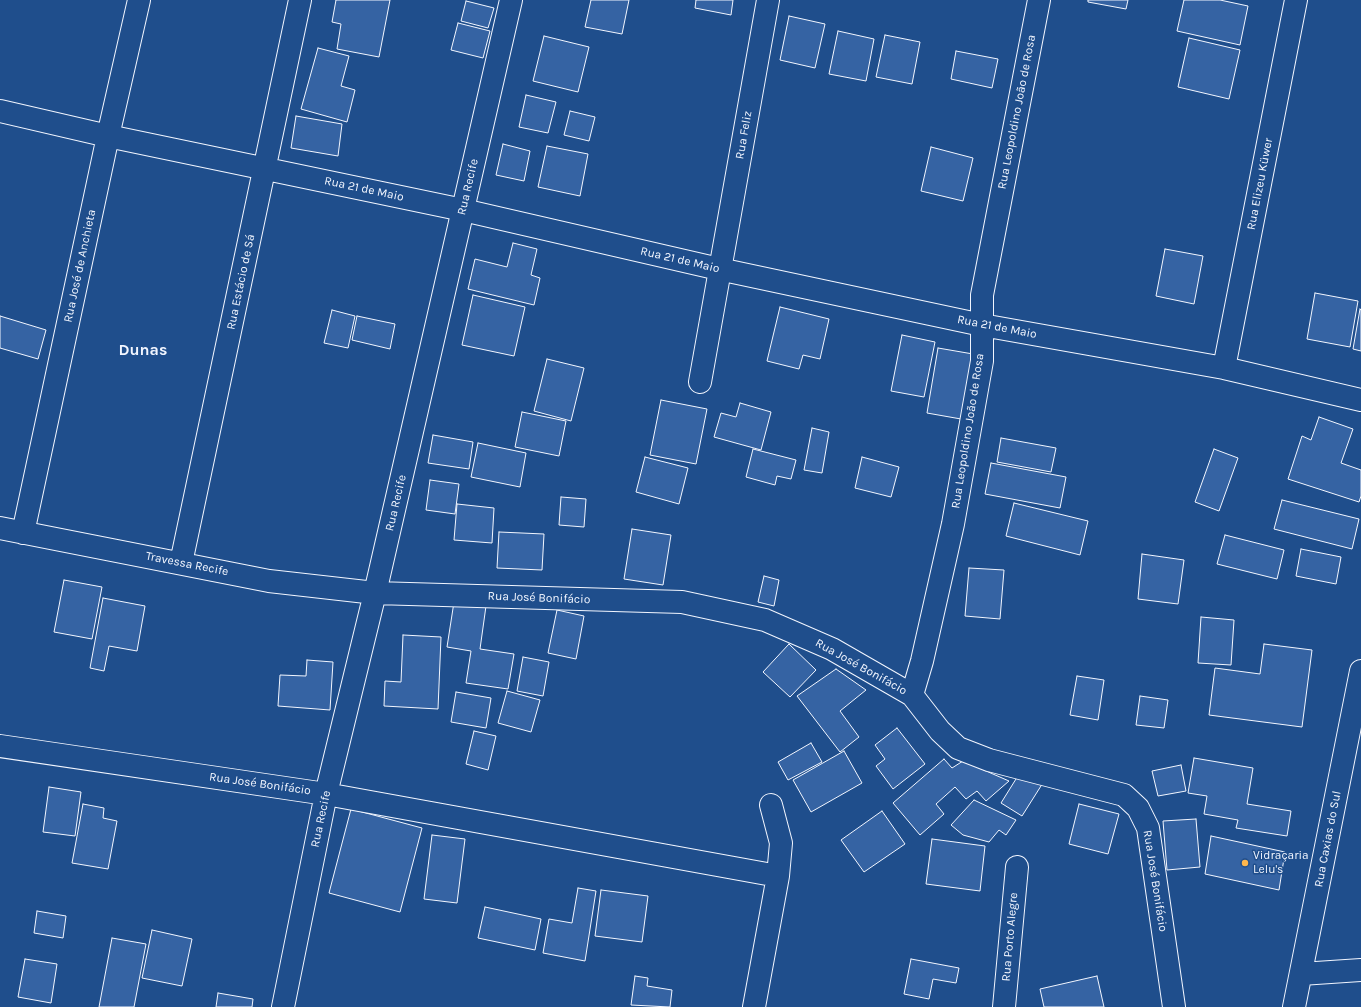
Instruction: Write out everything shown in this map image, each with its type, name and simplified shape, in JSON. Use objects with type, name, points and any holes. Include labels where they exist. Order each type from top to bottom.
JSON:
[{"type":"street","name":"Rua José de Anchieta","points":[[23,533],[108,136],[139,0]]},
{"type":"street","name":"Rua Estácio de Sá","points":[[181,563],[300,0]]},
{"type":"street","name":"Rua Recife","points":[[283,1007],[326,794],[375,593],[511,0]]},
{"type":"street","name":"Rua Feliz","points":[[700,382],[768,0]]},
{"type":"street","name":"Rua Leopoldino João de Rosa","points":[[912,695],[922,661],[952,524],[982,361],[982,295],[1038,0]]},
{"type":"street","name":"Rua Elizeu Küwer","points":[[1224,368],[1296,0]]},
{"type":"street","name":"Rua 21 de Maio","points":[[0,111],[108,136],[463,210],[719,269],[982,324],[1224,368],[1361,400]]},
{"type":"street","name":"Travessa Recife","points":[[0,528],[269,580],[375,593]]},
{"type":"street","name":"Rua José Bonifácio","points":[[375,593],[682,602],[765,620],[832,649],[912,695],[940,732],[958,748],[989,760],[1124,795],[1138,808],[1148,828],[1174,1007]]},
{"type":"street","name":"Rua Caxias do Sul","points":[[1294,1007],[1361,671]]},
{"type":"street","name":"Rua José Bonifácio","points":[[0,746],[326,794],[778,876]]},
{"type":"street","points":[[754,1007],[778,876],[781,843],[771,805]]},
{"type":"street","name":"Rua Porto Alegre","points":[[1004,1007],[1016,867]]},
{"type":"street","points":[[1301,974],[1361,970]]},
{"type":"building","points":[[336,0],[390,0],[379,57],[337,49],[341,24],[332,22]]},
{"type":"building","points":[[591,0],[629,0],[622,34],[585,27]]},
{"type":"building","points":[[696,0],[733,0],[731,15],[695,8]]},
{"type":"building","points":[[1088,0],[1128,0],[1126,9],[1088,2]]},
{"type":"building","points":[[1184,0],[1220,0],[1248,6],[1240,45],[1177,31]]},
{"type":"building","points":[[466,1],[494,8],[488,28],[461,21]]},
{"type":"building","points":[[789,16],[825,24],[815,68],[780,60]]},
{"type":"building","points":[[458,23],[490,31],[483,58],[451,50]]},
{"type":"building","points":[[838,31],[874,39],[866,81],[829,74]]},
{"type":"building","points":[[885,35],[920,42],[912,84],[876,77]]},
{"type":"building","points":[[544,36],[589,47],[578,92],[533,81]]},
{"type":"building","points":[[1189,38],[1240,50],[1229,99],[1178,87]]},
{"type":"building","points":[[318,48],[349,56],[341,86],[355,90],[347,122],[301,109]]},
{"type":"building","points":[[956,51],[998,59],[992,88],[951,79]]},
{"type":"building","points":[[526,95],[556,102],[548,133],[519,127]]},
{"type":"building","points":[[570,111],[595,117],[589,141],[564,135]]},
{"type":"building","points":[[296,116],[342,124],[338,156],[291,148]]},
{"type":"building","points":[[503,144],[530,151],[524,181],[496,175]]},
{"type":"building","points":[[547,146],[588,154],[580,196],[538,187]]},
{"type":"building","points":[[931,147],[973,158],[963,201],[921,191]]},
{"type":"building","points":[[513,243],[537,249],[531,275],[540,278],[534,305],[468,289],[475,259],[507,267]]},
{"type":"building","points":[[1165,249],[1203,256],[1194,304],[1156,296]]},
{"type":"building","points":[[1315,293],[1358,301],[1350,347],[1307,339]]},
{"type":"building","points":[[473,295],[525,307],[514,356],[462,345]]},
{"type":"building","points":[[780,307],[829,319],[820,359],[803,355],[799,369],[767,361]]},
{"type":"building","points":[[1360,309],[1361,310],[1361,351],[1353,349]]},
{"type":"building","points":[[332,310],[355,316],[348,348],[324,343]]},
{"type":"building","points":[[0,316],[46,330],[38,359],[0,348]]},
{"type":"building","points":[[357,316],[395,324],[390,349],[352,340]]},
{"type":"building","points":[[902,335],[935,342],[924,397],[891,391]]},
{"type":"building","points":[[938,348],[973,354],[961,419],[927,413]]},
{"type":"building","points":[[547,359],[584,368],[571,421],[534,411]]},
{"type":"building","points":[[661,400],[707,409],[696,464],[650,455]]},
{"type":"building","points":[[740,403],[771,412],[761,450],[714,437],[721,413],[736,417]]},
{"type":"building","points":[[522,412],[566,421],[559,456],[515,447]]},
{"type":"building","points":[[1319,417],[1353,429],[1341,463],[1361,470],[1361,496],[1359,502],[1288,479],[1302,436],[1311,440]]},
{"type":"building","points":[[812,428],[829,432],[822,473],[804,470]]},
{"type":"building","points":[[433,435],[473,442],[469,469],[428,463]]},
{"type":"building","points":[[1001,438],[1056,448],[1051,472],[997,462]]},
{"type":"building","points":[[478,443],[526,453],[520,487],[471,477]]},
{"type":"building","points":[[753,449],[796,460],[791,479],[777,476],[775,485],[746,477]]},
{"type":"building","points":[[1214,449],[1238,458],[1219,511],[1195,502]]},
{"type":"building","points":[[645,457],[688,468],[679,504],[636,492]]},
{"type":"building","points":[[862,457],[899,467],[891,497],[855,488]]},
{"type":"building","points":[[991,463],[1066,477],[1060,508],[985,494]]},
{"type":"building","points":[[430,480],[459,484],[455,514],[426,510]]},
{"type":"building","points":[[561,497],[586,499],[584,527],[559,525]]},
{"type":"building","points":[[1282,500],[1359,519],[1352,549],[1274,529]]},
{"type":"building","points":[[1014,503],[1088,521],[1080,555],[1006,536]]},
{"type":"building","points":[[457,504],[494,508],[492,543],[454,540]]},
{"type":"building","points":[[632,529],[671,535],[663,585],[624,579]]},
{"type":"building","points":[[499,532],[544,534],[542,570],[497,568]]},
{"type":"building","points":[[1225,535],[1284,550],[1277,579],[1217,564]]},
{"type":"building","points":[[1301,549],[1341,557],[1336,584],[1296,576]]},
{"type":"building","points":[[1142,554],[1184,560],[1178,604],[1138,599]]},
{"type":"building","points":[[969,568],[1004,570],[1000,619],[965,616]]},
{"type":"building","points":[[764,576],[779,580],[774,606],[758,602]]},
{"type":"building","points":[[64,580],[102,587],[92,639],[54,632]]},
{"type":"building","points":[[103,598],[145,606],[137,651],[109,646],[104,671],[90,668]]},
{"type":"building","points":[[454,602],[486,606],[480,649],[514,654],[508,689],[466,683],[471,651],[447,647]]},
{"type":"building","points":[[557,610],[584,616],[576,659],[548,653]]},
{"type":"building","points":[[1201,617],[1234,620],[1231,665],[1198,663]]},
{"type":"building","points":[[403,635],[441,637],[438,709],[384,706],[385,681],[401,682]]},
{"type":"building","points":[[789,644],[816,670],[790,697],[763,672]]},
{"type":"building","points":[[1264,644],[1312,650],[1302,727],[1209,715],[1215,668],[1260,674]]},
{"type":"building","points":[[523,657],[549,662],[543,696],[517,691]]},
{"type":"building","points":[[307,660],[333,662],[330,710],[278,706],[280,675],[306,676]]},
{"type":"building","points":[[836,669],[866,690],[840,711],[859,737],[840,752],[797,696]]},
{"type":"building","points":[[1077,676],[1104,680],[1098,720],[1070,715]]},
{"type":"building","points":[[507,691],[540,700],[531,732],[498,723]]},
{"type":"building","points":[[456,692],[491,698],[486,728],[451,722]]},
{"type":"building","points":[[1140,696],[1168,700],[1164,728],[1136,725]]},
{"type":"building","points":[[897,728],[925,764],[893,789],[876,766],[885,759],[875,745]]},
{"type":"building","points":[[474,731],[496,736],[488,770],[466,764]]},
{"type":"building","points":[[811,743],[822,762],[788,780],[778,762]]},
{"type":"building","points":[[844,751],[862,783],[811,812],[793,780]]},
{"type":"building","points":[[1194,758],[1253,768],[1247,804],[1291,811],[1287,836],[1236,828],[1238,820],[1204,814],[1207,796],[1188,793]]},
{"type":"building","points":[[944,759],[952,768],[963,761],[1009,781],[986,801],[977,791],[966,799],[955,787],[936,804],[944,814],[920,835],[893,803]]},
{"type":"building","points":[[1181,765],[1186,791],[1158,796],[1152,771]]},
{"type":"building","points":[[1021,771],[1046,778],[1022,816],[1001,803]]},
{"type":"building","points":[[49,787],[81,792],[75,836],[43,832]]},
{"type":"building","points":[[974,800],[1016,820],[1006,835],[999,830],[989,842],[963,835],[951,825]]},
{"type":"building","points":[[83,804],[104,808],[103,818],[117,821],[108,869],[72,863]]},
{"type":"building","points":[[1079,804],[1119,814],[1108,854],[1069,844]]},
{"type":"building","points":[[351,809],[422,828],[400,912],[329,893]]},
{"type":"building","points":[[882,811],[905,844],[864,872],[841,840]]},
{"type":"building","points":[[1196,819],[1200,867],[1167,870],[1163,821]]},
{"type":"building","points":[[432,835],[465,839],[457,903],[424,899]]},
{"type":"building","name":"Vidraçaria Lelu's","points":[[1211,836],[1285,852],[1279,890],[1205,874]]},
{"type":"building","points":[[932,839],[985,846],[980,891],[926,884]]},
{"type":"building","points":[[578,888],[596,891],[585,961],[543,953],[549,919],[572,923]]},
{"type":"building","points":[[601,890],[648,896],[642,942],[595,936]]},
{"type":"building","points":[[485,907],[541,919],[535,950],[478,938]]},
{"type":"building","points":[[37,911],[66,916],[63,938],[34,933]]},
{"type":"building","points":[[152,930],[192,939],[182,986],[142,978]]},
{"type":"building","points":[[112,938],[146,944],[134,1007],[99,1007]]},
{"type":"building","points":[[25,959],[57,964],[51,1003],[18,997]]},
{"type":"building","points":[[911,959],[959,968],[956,983],[933,979],[929,999],[904,994]]},
{"type":"building","points":[[635,976],[648,978],[647,986],[672,990],[670,1007],[631,1005]]},
{"type":"building","points":[[1097,976],[1104,1007],[1044,1007],[1040,989]]},
{"type":"building","points":[[218,993],[253,999],[252,1007],[216,1007]]},
{"type":"place","name":"Vidraçaria Lelu's","points":[[1245,863]]},
{"type":"district","name":"Dunas","points":[[143,350]]}]
